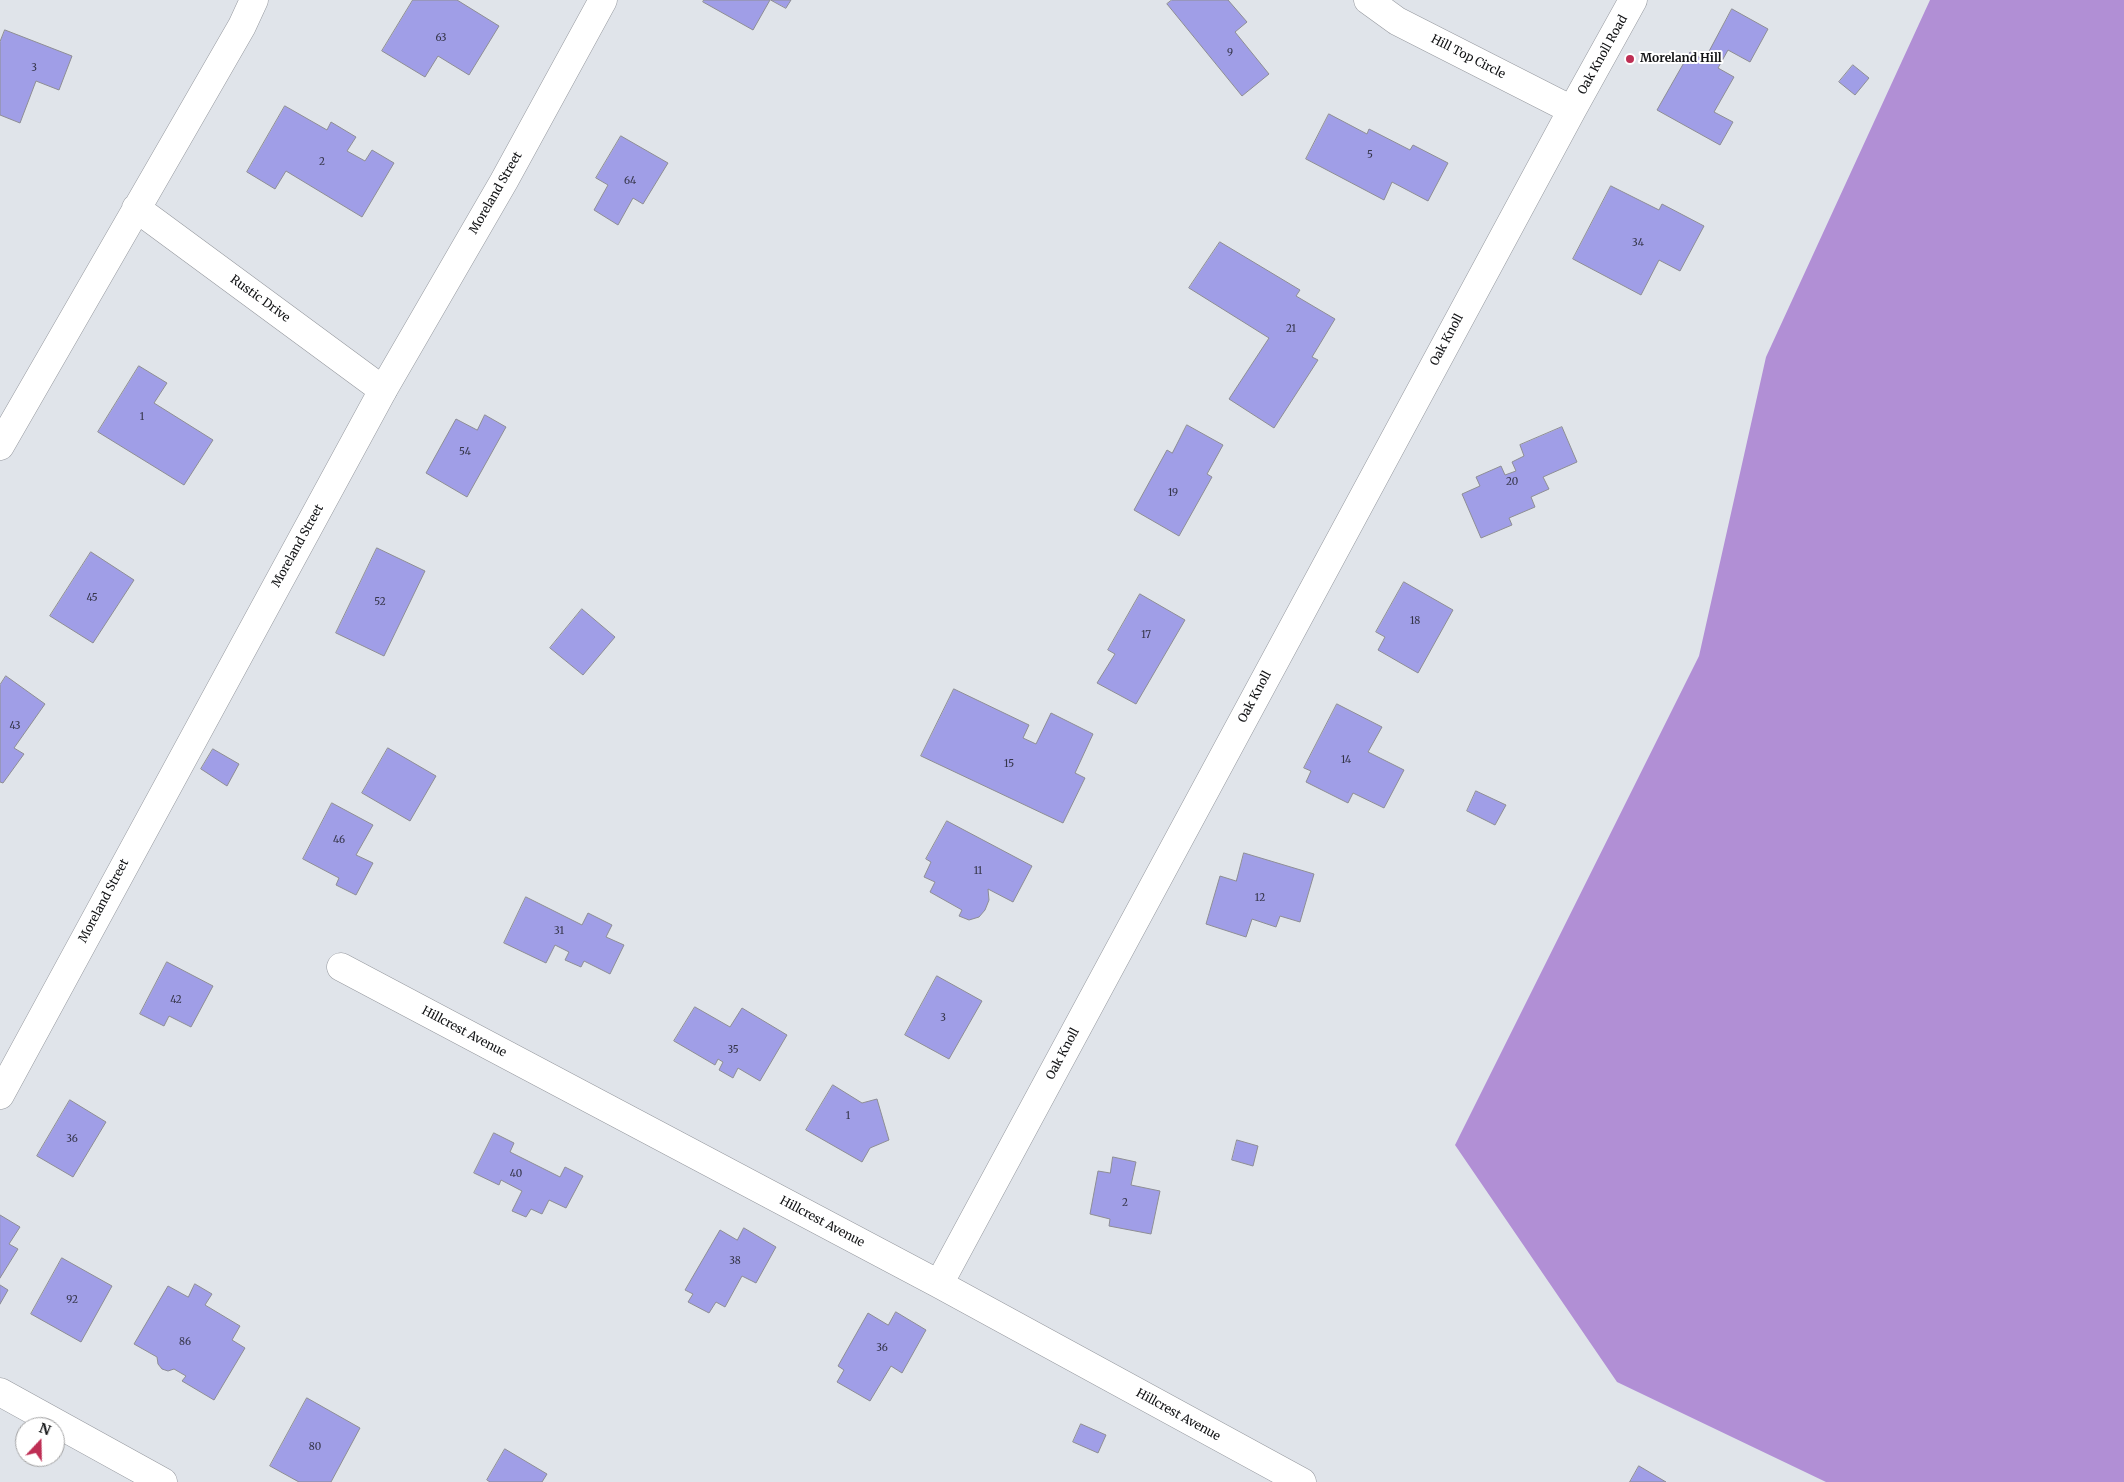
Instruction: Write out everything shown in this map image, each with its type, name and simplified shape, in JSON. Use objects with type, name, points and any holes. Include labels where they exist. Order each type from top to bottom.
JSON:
[{"type":"street","points":[[0,446],[242,26],[254,0]]},
{"type":"street","name":"Moreland Street","points":[[0,1095],[383,390],[504,181],[603,0]]},
{"type":"street","name":"Hill Top Circle","points":[[1368,0],[1397,21],[1572,110]]},
{"type":"street","name":"Oak Knoll Road","points":[[1572,110],[1633,0]]},
{"type":"street","name":"Oak Knoll","points":[[939,1284],[1572,110]]},
{"type":"street","name":"Rustic Drive","points":[[136,208],[383,390]]},
{"type":"street","name":"Hillcrest Avenue","points":[[341,967],[939,1284],[1302,1482]]},
{"type":"street","points":[[0,1392],[164,1482]]},
{"type":"shaded area","points":[[1930,0],[2124,0],[2124,1482],[1826,1482],[1617,1382],[1455,1145],[1699,656],[1766,357]]},
{"type":"building","points":[[413,0],[457,0],[499,26],[469,75],[438,56],[425,77],[382,51]]},
{"type":"building","points":[[704,0],[770,0],[753,30],[703,2]]},
{"type":"building","points":[[771,0],[791,0],[786,8]]},
{"type":"building","points":[[1172,0],[1228,0],[1247,22],[1235,32],[1269,74],[1242,96],[1167,4]]},
{"type":"building","points":[[1732,9],[1768,29],[1750,62],[1728,50],[1718,68],[1734,77],[1714,112],[1733,122],[1720,145],[1657,110],[1690,52],[1704,60]]},
{"type":"building","points":[[5,30],[72,56],[59,90],[36,81],[20,123],[0,115],[0,42]]},
{"type":"building","points":[[1853,65],[1869,78],[1855,95],[1839,82]]},
{"type":"building","points":[[285,106],[327,130],[331,122],[356,137],[347,151],[365,161],[372,150],[394,163],[362,217],[286,171],[275,189],[247,172]]},
{"type":"building","points":[[1329,114],[1367,134],[1369,129],[1410,150],[1413,145],[1448,163],[1428,201],[1392,182],[1384,200],[1306,159]]},
{"type":"building","points":[[621,136],[668,163],[643,204],[633,198],[618,225],[594,210],[608,185],[596,178]]},
{"type":"building","points":[[1611,186],[1659,210],[1662,204],[1704,226],[1680,271],[1659,260],[1641,295],[1573,259]]},
{"type":"building","points":[[1220,242],[1300,290],[1296,296],[1335,319],[1312,357],[1318,360],[1274,428],[1229,399],[1269,338],[1189,288]]},
{"type":"building","points":[[139,366],[167,383],[154,403],[213,440],[184,485],[98,432]]},
{"type":"building","points":[[485,415],[506,427],[467,497],[426,473],[456,419],[477,430]]},
{"type":"building","points":[[1187,425],[1223,445],[1207,474],[1212,477],[1179,536],[1134,510],[1167,450],[1172,453]]},
{"type":"building","points":[[1562,427],[1577,462],[1543,477],[1549,489],[1531,497],[1535,507],[1509,518],[1512,525],[1481,538],[1462,494],[1480,486],[1476,477],[1501,466],[1505,475],[1516,471],[1512,462],[1524,456],[1520,445]]},
{"type":"building","points":[[377,548],[425,571],[384,656],[336,633]]},
{"type":"building","points":[[91,552],[134,580],[93,643],[50,616]]},
{"type":"building","points":[[1404,582],[1453,610],[1418,673],[1378,650],[1385,637],[1376,632]]},
{"type":"building","points":[[1140,594],[1185,620],[1136,704],[1097,683],[1115,654],[1108,650]]},
{"type":"building","points":[[582,609],[615,637],[583,675],[550,648]]},
{"type":"building","points":[[6,676],[45,704],[14,748],[24,754],[3,783],[0,782],[0,685]]},
{"type":"building","points":[[954,689],[1029,725],[1023,738],[1036,744],[1051,713],[1093,734],[1075,773],[1085,778],[1063,823],[921,756]]},
{"type":"building","points":[[1337,704],[1382,727],[1368,752],[1404,770],[1384,808],[1353,793],[1348,803],[1306,782],[1311,771],[1304,768]]},
{"type":"building","points":[[388,748],[436,776],[410,821],[362,793]]},
{"type":"building","points":[[213,749],[239,764],[227,786],[201,769]]},
{"type":"building","points":[[1476,791],[1506,805],[1495,825],[1467,811]]},
{"type":"building","points":[[332,803],[373,825],[356,855],[373,863],[356,895],[336,885],[339,878],[303,859]]},
{"type":"building","points":[[947,821],[1032,866],[1013,902],[988,889],[989,900],[985,910],[979,917],[969,920],[959,916],[962,910],[930,892],[935,882],[924,877],[931,862],[926,859]]},
{"type":"building","points":[[1244,853],[1314,874],[1300,922],[1280,916],[1276,927],[1252,919],[1246,937],[1206,924],[1220,876],[1236,881]]},
{"type":"building","points":[[526,897],[582,925],[588,913],[612,925],[606,937],[624,945],[610,974],[584,961],[581,967],[565,960],[569,952],[555,945],[546,963],[504,943]]},
{"type":"building","points":[[167,962],[213,986],[191,1027],[169,1016],[164,1026],[140,1014]]},
{"type":"building","points":[[937,976],[982,1001],[949,1059],[905,1035]]},
{"type":"building","points":[[695,1007],[730,1027],[742,1008],[787,1035],[760,1081],[738,1068],[733,1078],[719,1070],[723,1062],[718,1059],[715,1065],[674,1041]]},
{"type":"building","points":[[833,1085],[862,1103],[877,1099],[889,1140],[870,1148],[862,1162],[806,1130]]},
{"type":"building","points":[[70,1100],[106,1122],[73,1177],[37,1156]]},
{"type":"building","points":[[494,1133],[514,1143],[510,1152],[560,1177],[565,1167],[583,1176],[566,1208],[549,1200],[542,1214],[531,1209],[526,1217],[512,1211],[522,1191],[501,1180],[499,1185],[474,1173]]},
{"type":"building","points":[[1237,1140],[1258,1146],[1253,1166],[1232,1160]]},
{"type":"building","points":[[1113,1157],[1136,1162],[1131,1185],[1160,1191],[1151,1234],[1109,1226],[1110,1219],[1090,1214],[1098,1171],[1110,1173]]},
{"type":"building","points":[[0,1215],[20,1227],[9,1244],[18,1249],[0,1278]]},
{"type":"building","points":[[744,1228],[776,1247],[756,1283],[742,1276],[725,1307],[716,1302],[709,1313],[688,1302],[693,1294],[685,1290],[720,1230],[737,1240]]},
{"type":"building","points":[[62,1258],[112,1286],[81,1342],[31,1314]]},
{"type":"building","points":[[195,1284],[212,1294],[205,1305],[240,1326],[232,1340],[245,1348],[214,1400],[182,1381],[186,1376],[174,1369],[168,1371],[162,1369],[158,1364],[157,1357],[134,1344],[168,1286],[188,1297]]},
{"type":"building","points":[[0,1285],[8,1290],[0,1304]]},
{"type":"building","points":[[896,1312],[926,1330],[902,1373],[891,1366],[870,1401],[837,1382],[844,1370],[838,1366],[868,1313],[888,1325]]},
{"type":"building","points":[[307,1398],[360,1428],[331,1482],[299,1482],[270,1466]]},
{"type":"building","points":[[1081,1424],[1106,1435],[1098,1453],[1073,1442]]},
{"type":"building","points":[[505,1449],[547,1474],[542,1482],[490,1482],[487,1480]]},
{"type":"building","points":[[1639,1466],[1666,1482],[1630,1482]]},
{"type":"place","name":"Moreland Hill","points":[[1630,59]]}]
